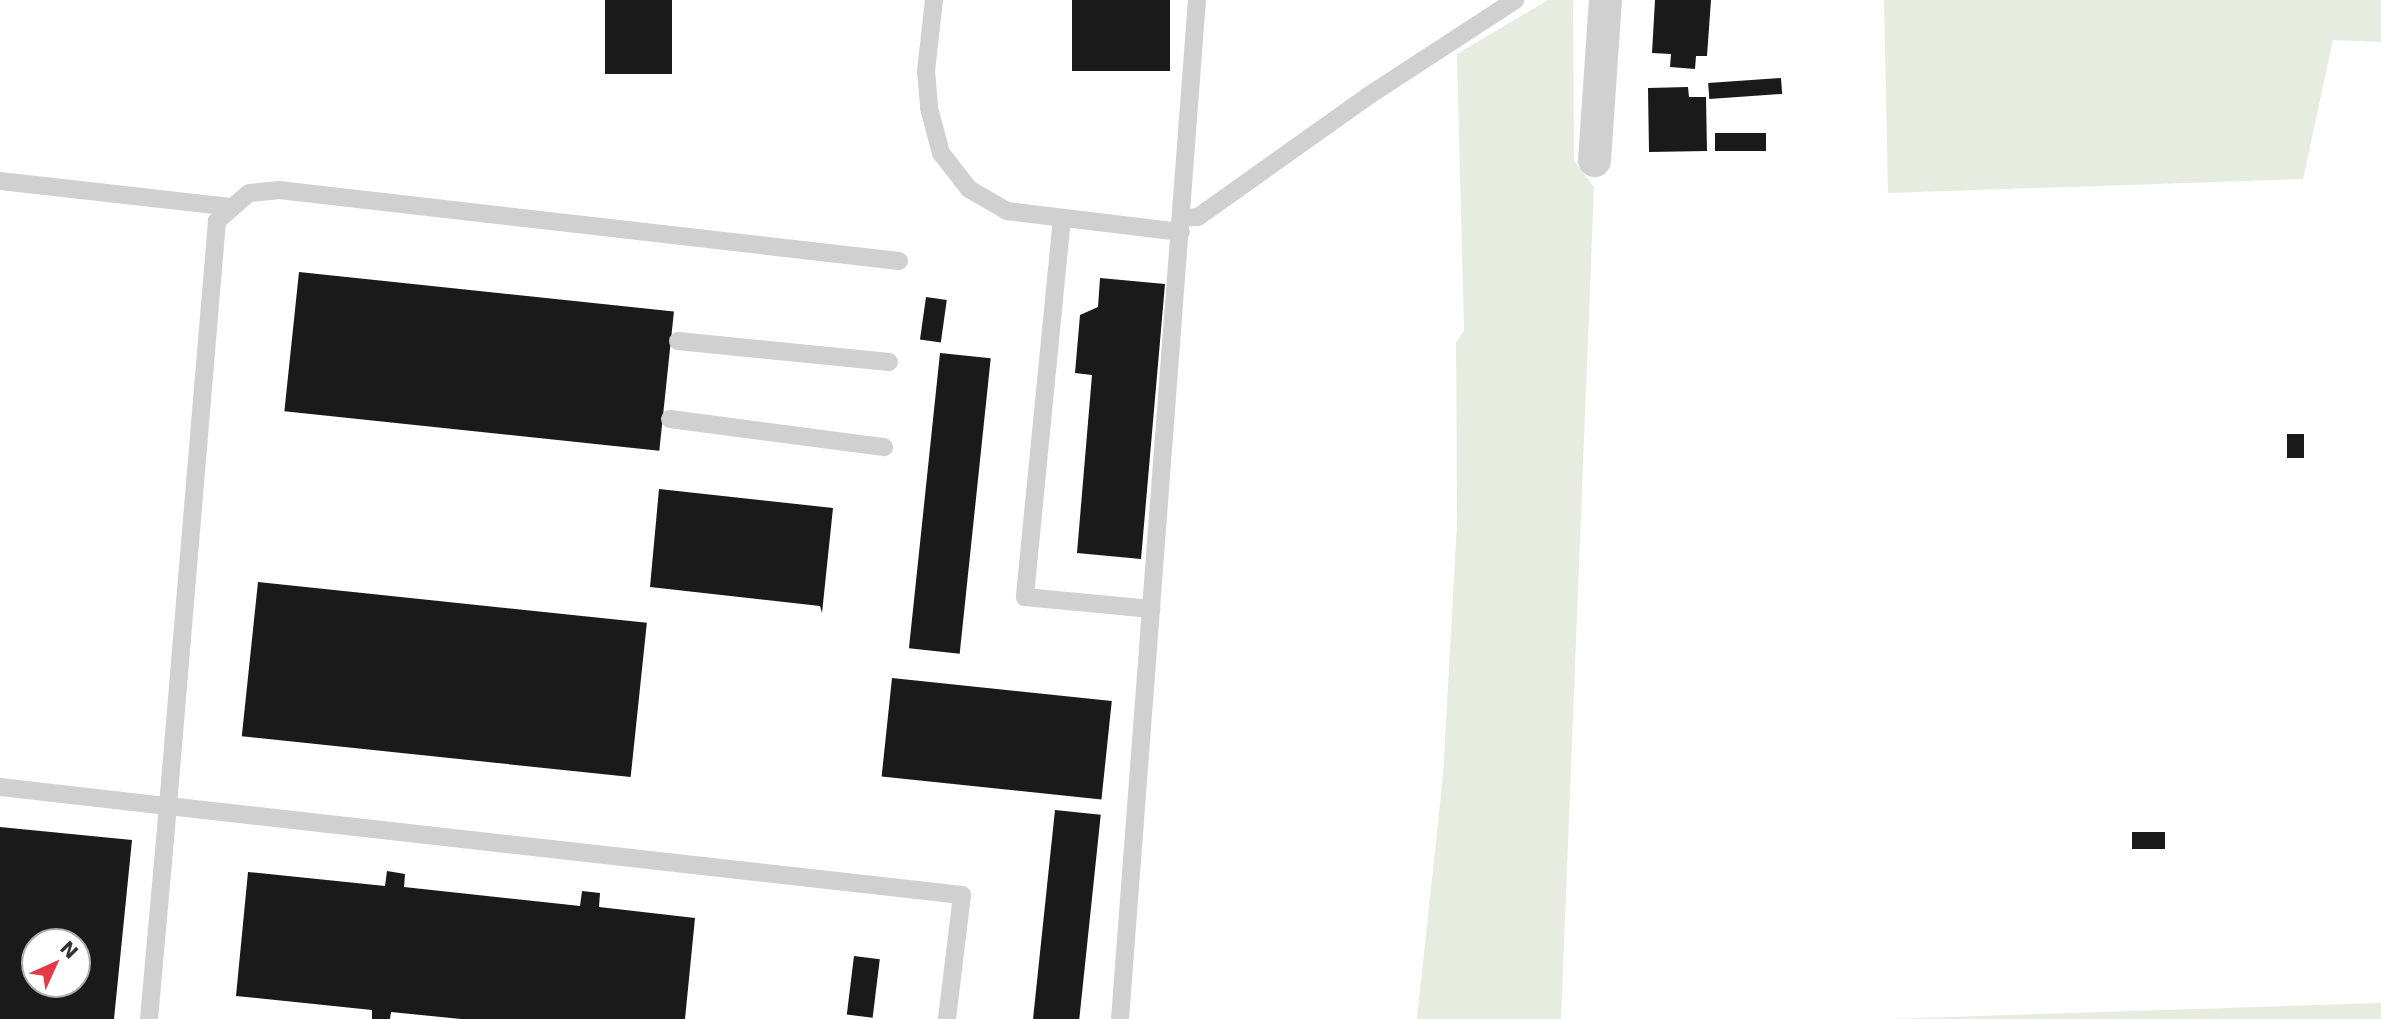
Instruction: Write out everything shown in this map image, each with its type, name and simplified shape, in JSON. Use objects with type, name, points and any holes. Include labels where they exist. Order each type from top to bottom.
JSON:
[{"type":"street","points":[[1594,160],[1605,0]]},
{"type":"lane","points":[[934,0],[926,71],[929,108],[941,153],[969,189],[1007,211],[1062,218],[1181,225],[1198,217],[1368,96],[1515,0]]},
{"type":"lane","points":[[1120,1019],[1197,0]]},
{"type":"lane","points":[[0,181],[233,207]]},
{"type":"lane","points":[[149,1019],[217,221],[249,193],[279,190],[899,261]]},
{"type":"lane","points":[[1062,218],[1025,597],[1152,609]]},
{"type":"lane","points":[[678,341],[889,362]]},
{"type":"lane","points":[[670,419],[884,447]]},
{"type":"lane","points":[[0,787],[962,895],[947,1019]]},
{"type":"shaded area","points":[[1548,0],[1573,0],[1574,161],[1594,187],[1561,1019],[1417,1019],[1443,776],[1457,523],[1456,343],[1464,330],[1457,54]]},
{"type":"shaded area","points":[[1884,0],[2381,0],[2381,42],[2333,40],[2303,179],[1888,193]]},
{"type":"shaded area","points":[[2381,1003],[2381,1019],[1888,1019]]},
{"type":"building","points":[[605,0],[672,0],[672,74],[605,74]]},
{"type":"building","points":[[1072,0],[1170,0],[1170,71],[1072,71]]},
{"type":"building","points":[[1655,0],[1711,0],[1707,56],[1696,56],[1695,69],[1670,67],[1671,54],[1652,53]]},
{"type":"building","points":[[1781,78],[1782,94],[1709,99],[1708,83]]},
{"type":"building","points":[[1688,87],[1689,97],[1706,97],[1707,151],[1649,152],[1648,88]]},
{"type":"building","points":[[1715,133],[1766,133],[1766,151],[1715,151]]},
{"type":"building","points":[[299,272],[674,311],[659,451],[284,411]]},
{"type":"building","points":[[1100,278],[1165,284],[1141,559],[1077,553],[1092,375],[1075,373],[1080,315],[1098,307]]},
{"type":"building","points":[[926,297],[947,300],[941,343],[920,340]]},
{"type":"building","points":[[940,353],[991,358],[960,654],[909,648]]},
{"type":"building","points":[[2287,434],[2304,434],[2304,458],[2287,458]]},
{"type":"building","points":[[659,489],[833,508],[822,613],[820,606],[650,587]]},
{"type":"building","points":[[258,582],[647,623],[631,777],[242,736]]},
{"type":"building","points":[[892,678],[1112,701],[1101,800],[882,776]]},
{"type":"building","points":[[1055,810],[1101,815],[1079,1019],[1033,1019]]},
{"type":"building","points":[[0,827],[132,840],[114,1019],[0,1019]]},
{"type":"building","points":[[2132,832],[2165,832],[2165,849],[2132,849]]},
{"type":"building","points":[[387,871],[405,874],[404,887],[580,906],[582,891],[600,893],[599,907],[695,918],[685,1019],[461,1019],[391,1012],[390,1019],[372,1019],[372,1010],[236,996],[248,872],[385,886]]},
{"type":"building","points":[[854,956],[880,959],[873,1018],[847,1015]]}]
